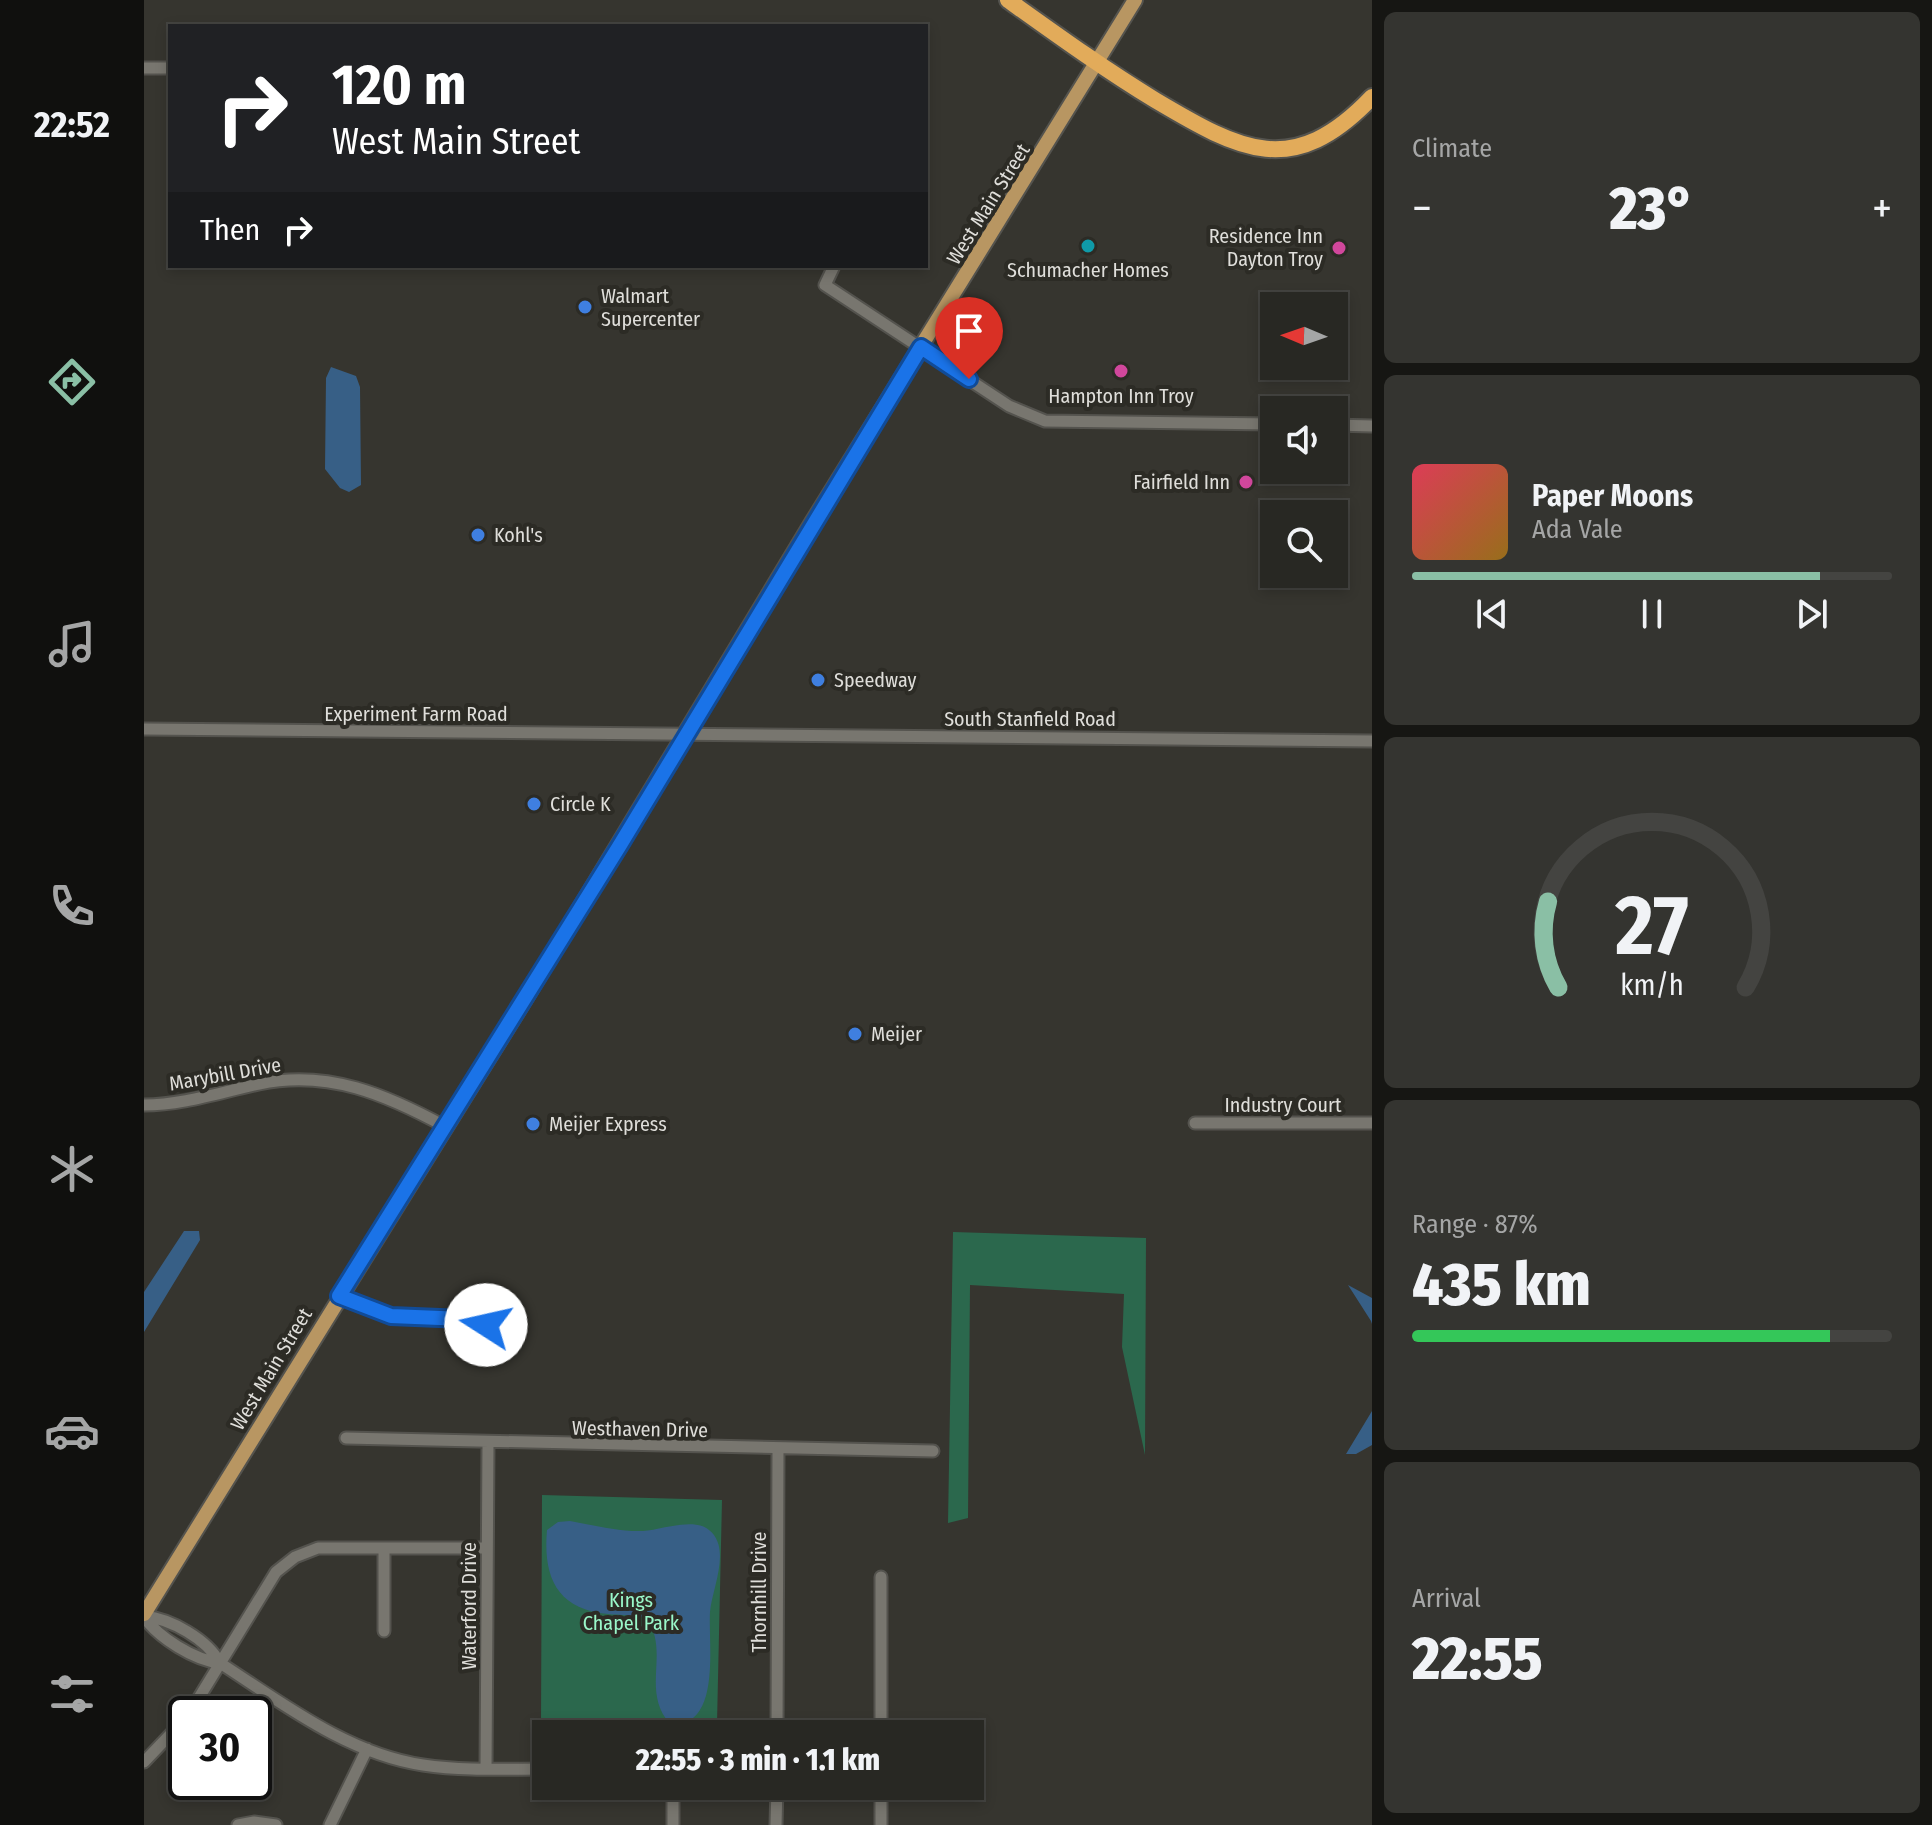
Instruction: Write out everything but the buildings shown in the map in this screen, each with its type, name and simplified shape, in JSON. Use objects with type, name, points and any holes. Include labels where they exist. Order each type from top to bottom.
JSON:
[{"type":"highway","points":[[1008,0],[1098,65],[1231,143],[1257,149],[1278,149],[1321,139],[1372,97]]},
{"type":"main road","name":"West Main Street","points":[[144,1616],[921,347],[1098,65],[1135,0]]},
{"type":"street","points":[[144,68],[168,68]]},
{"type":"street","points":[[833,268],[825,285],[1009,406],[1045,421],[1260,424]]},
{"type":"street","points":[[1348,425],[1372,426]]},
{"type":"street","name":"Experiment Farm Road","points":[[144,729],[688,732]]},
{"type":"street","name":"South Stanfield Road","points":[[688,732],[1372,741]]},
{"type":"street","name":"Marybill Drive","points":[[144,1105],[185,1100],[264,1083],[339,1082],[396,1100],[446,1127]]},
{"type":"street","name":"Industry Court","points":[[1195,1123],[1372,1123]]},
{"type":"street","points":[[339,1296],[391,1316],[464,1319],[486,1325]]},
{"type":"street","name":"Westhaven Drive","points":[[346,1438],[488,1444],[933,1451]]},
{"type":"street","name":"Waterford Drive","points":[[486,1769],[488,1444]]},
{"type":"street","name":"Thornhill Drive","points":[[777,1720],[778,1450]]},
{"type":"street","points":[[199,1696],[276,1572],[295,1557],[318,1548],[487,1548]]},
{"type":"street","points":[[384,1548],[384,1631]]},
{"type":"street","points":[[881,1577],[881,1720]]},
{"type":"street","points":[[144,1616],[153,1629],[206,1662],[220,1663],[299,1715],[367,1749],[420,1765],[532,1769]]},
{"type":"street","points":[[144,1762],[168,1736]]},
{"type":"street","points":[[330,1825],[367,1749]]},
{"type":"street","points":[[673,1800],[673,1825]]},
{"type":"street","points":[[776,1825],[777,1800]]},
{"type":"street","points":[[881,1800],[881,1825]]},
{"type":"street","points":[[238,1825],[254,1822],[276,1825]]},
{"type":"green space","points":[[953,1232],[1146,1238],[1145,1455],[1122,1347],[1124,1294],[970,1285],[968,1518],[948,1523]]},
{"type":"green space","name":"Kings Chapel Park","points":[[542,1495],[722,1500],[717,1720],[541,1720]]},
{"type":"water","points":[[331,367],[356,376],[360,387],[361,485],[349,492],[340,488],[325,469],[326,378]]},
{"type":"water","points":[[184,1231],[199,1231],[200,1240],[144,1332],[144,1292]]},
{"type":"water","points":[[1348,1285],[1372,1298],[1372,1324],[1371,1321]]},
{"type":"water","points":[[1372,1411],[1372,1445],[1356,1454],[1346,1454]]},
{"type":"water","points":[[570,1521],[634,1531],[695,1525],[703,1526],[716,1538],[720,1558],[710,1612],[709,1682],[698,1713],[689,1720],[667,1720],[661,1711],[657,1698],[656,1644],[646,1618],[590,1611],[576,1605],[556,1587],[546,1547],[547,1530],[558,1522]]},
{"type":"place","name":"Schumacher Homes","points":[[1088,246]]},
{"type":"place","name":"Residence Inn Dayton Troy","points":[[1339,248]]},
{"type":"place","name":"Walmart Supercenter","points":[[585,307]]},
{"type":"place","name":"Hampton Inn Troy","points":[[1121,371]]},
{"type":"place","name":"Fairfield Inn","points":[[1246,482]]},
{"type":"place","name":"Kohl's","points":[[478,535]]},
{"type":"place","name":"Speedway","points":[[818,680]]},
{"type":"place","name":"Circle K","points":[[534,804]]},
{"type":"place","name":"Meijer","points":[[855,1034]]},
{"type":"place","name":"Meijer Express","points":[[533,1124]]},
{"type":"route","points":[[486,1325],[464,1319],[391,1316],[339,1296],[620,845],[813,521],[921,347],[969,379]]}]
